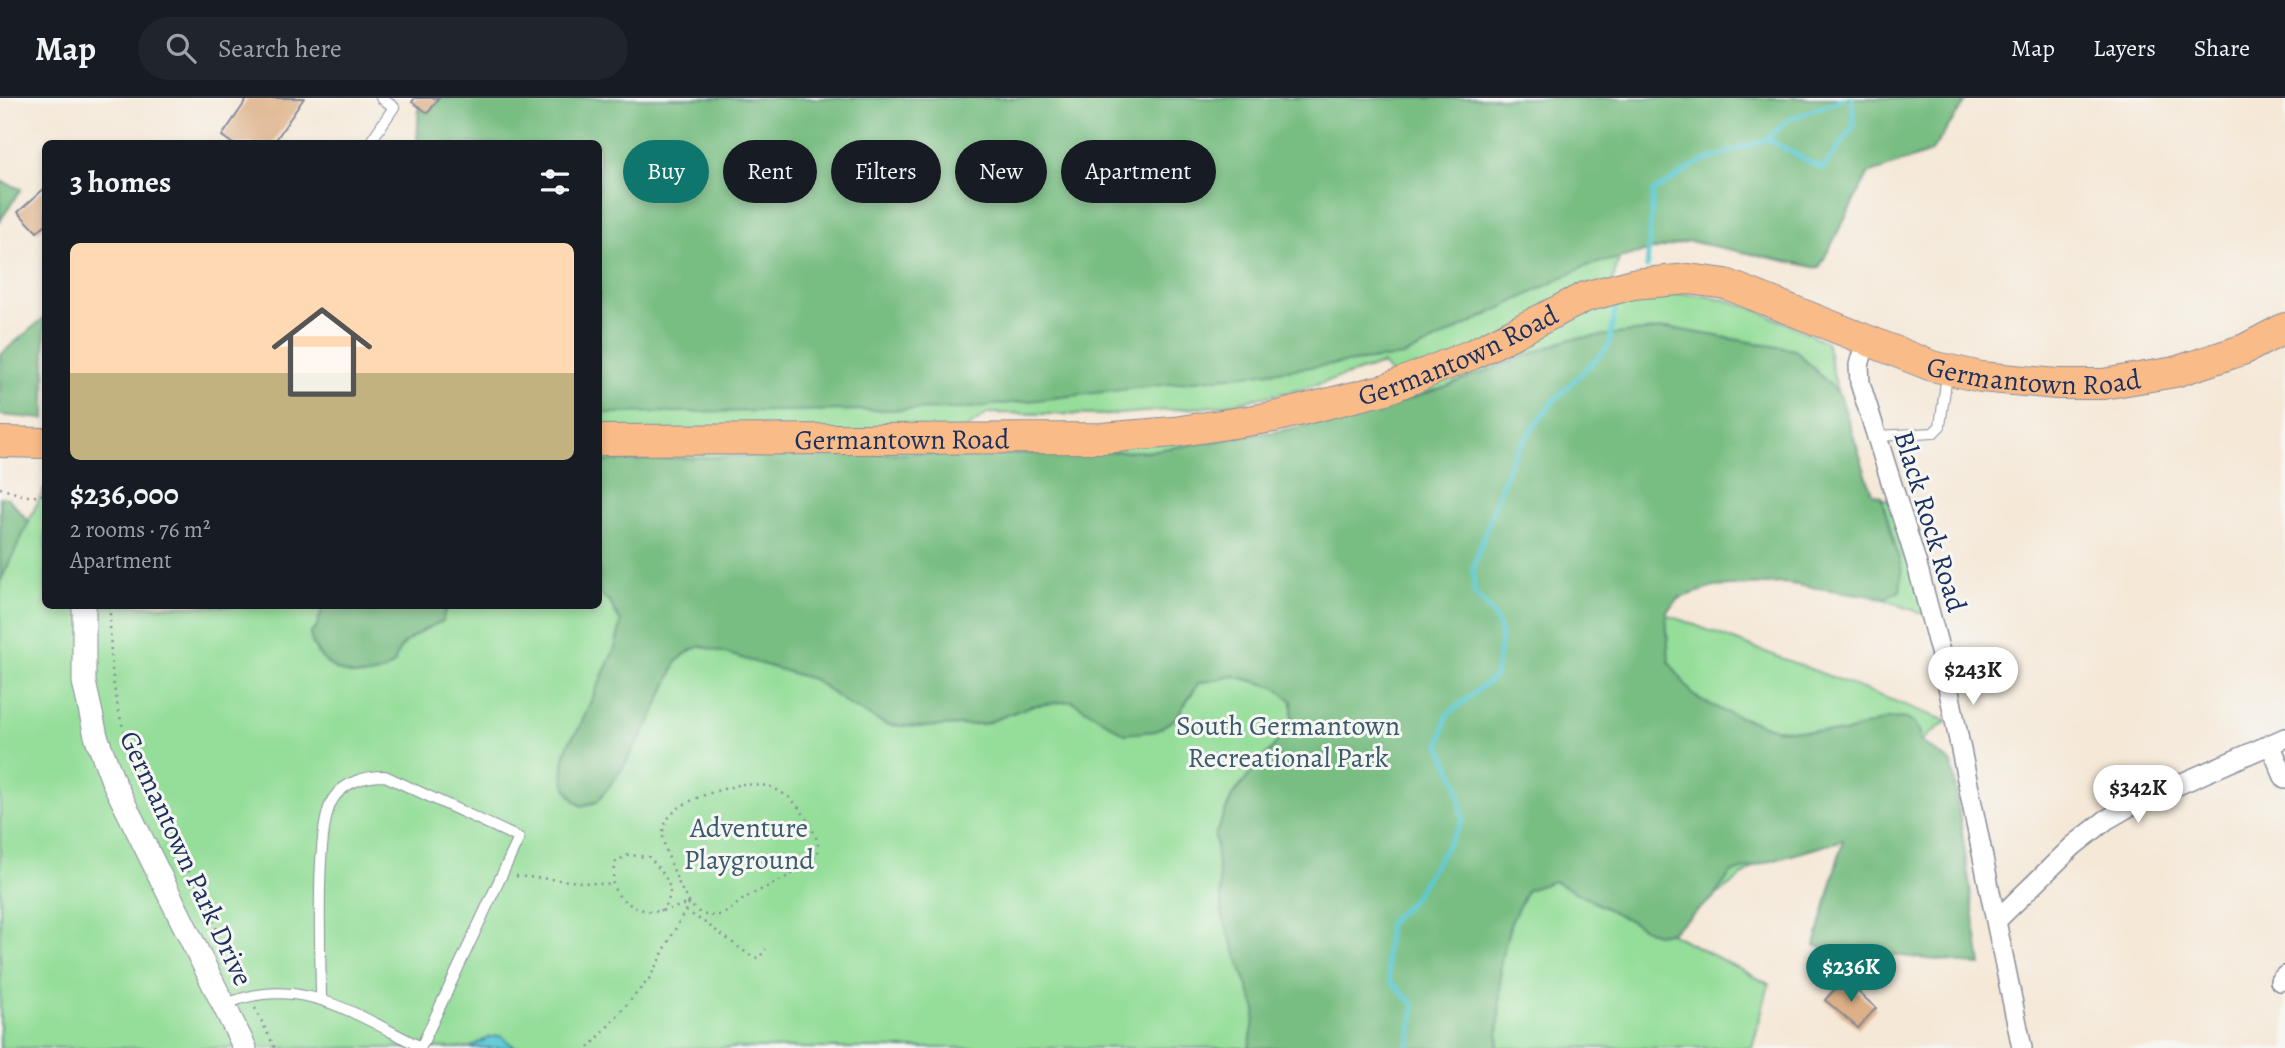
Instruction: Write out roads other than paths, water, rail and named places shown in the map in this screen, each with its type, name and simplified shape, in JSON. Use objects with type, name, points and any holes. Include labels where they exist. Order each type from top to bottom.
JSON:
[{"type":"main road","name":"Germantown Road","points":[[602,440],[1102,438],[1174,432],[1274,416],[1385,389],[1472,354],[1585,297],[1633,284],[1689,279],[1726,284],[1933,366],[1981,377],[2057,384],[2103,384],[2175,372],[2245,349],[2285,328]]},
{"type":"main road","points":[[0,442],[42,443]]},
{"type":"street","name":"Black Rock Road","points":[[1866,341],[1858,365],[1860,383],[1916,561],[1944,667],[2022,1048]]},
{"type":"street","name":"Germantown Park Drive","points":[[84,609],[84,682],[96,736],[113,780],[245,1048]]},
{"type":"street","points":[[1997,920],[2073,846],[2106,820],[2132,805],[2278,741],[2285,779]]},
{"type":"lane","points":[[372,140],[394,107],[381,98]]},
{"type":"lane","points":[[1877,436],[1933,433],[1940,426],[1948,369]]},
{"type":"lane","points":[[224,1005],[249,995],[290,993],[321,998],[421,1047],[519,838],[385,776],[372,776],[355,781],[340,790],[331,801],[322,838],[321,998]]},
{"type":"water","points":[[501,1036],[515,1047],[525,1048],[469,1048],[490,1037]]},
{"type":"waterway","points":[[1767,139],[1788,120],[1844,98]]},
{"type":"waterway","points":[[1647,267],[1653,192],[1698,163],[1767,139],[1823,169],[1854,126],[1852,98]]},
{"type":"waterway","points":[[1406,1048],[1410,1042],[1414,1005],[1390,981],[1386,956],[1389,923],[1412,900],[1463,821],[1457,782],[1440,745],[1447,715],[1495,676],[1500,649],[1497,622],[1474,593],[1473,568],[1511,459],[1550,405],[1609,346],[1617,299]]},
{"type":"park label","name":"South Germantown Recreational Park","points":[[1288,741]]},
{"type":"park label","name":"Adventure Playground","points":[[749,843]]}]
